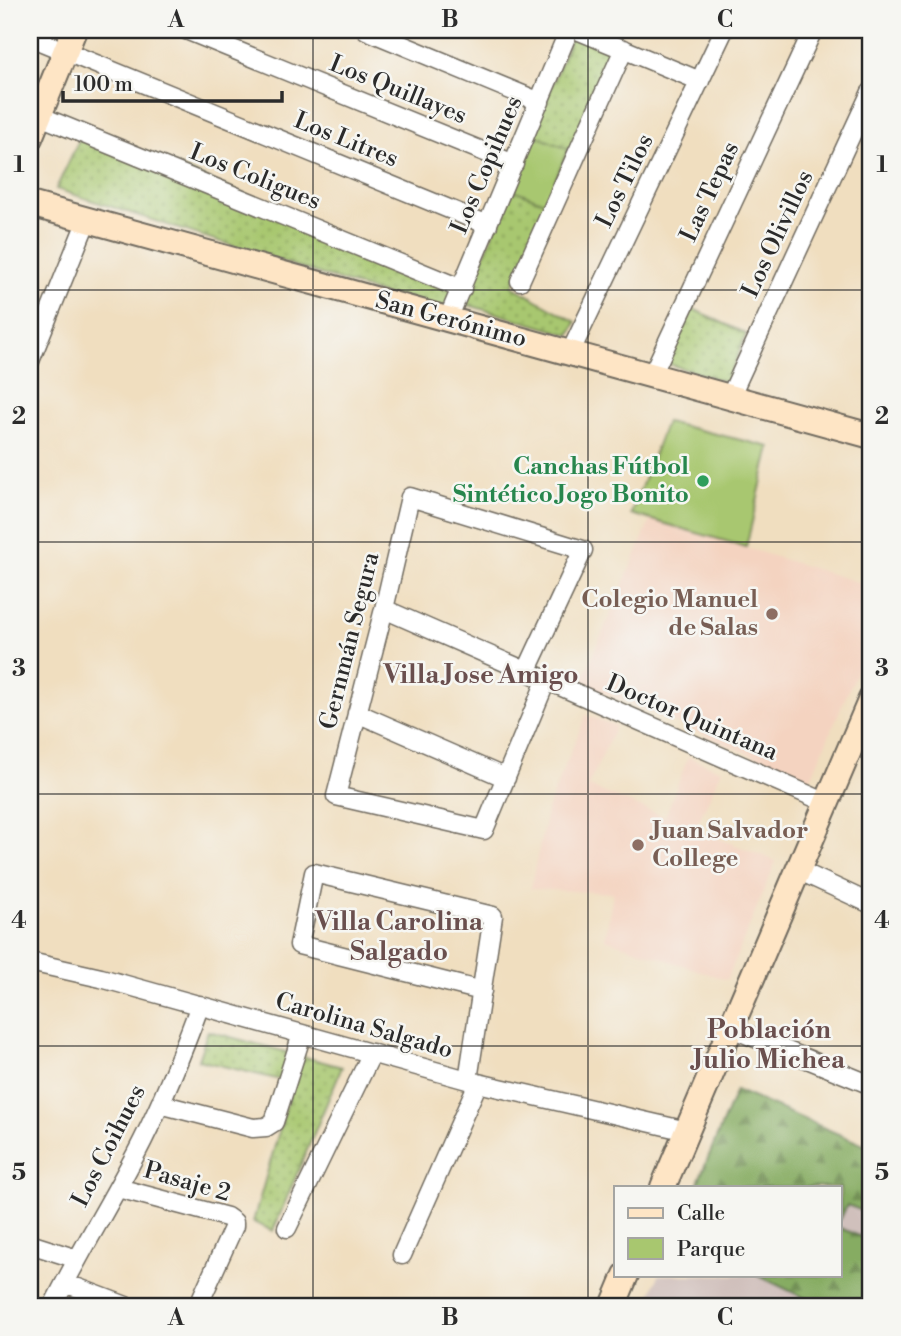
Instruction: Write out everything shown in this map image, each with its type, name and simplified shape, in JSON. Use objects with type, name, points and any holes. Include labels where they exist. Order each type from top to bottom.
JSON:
[{"type":"street","name":"Los Quillayes","points":[[186,30],[514,164]]},
{"type":"street","points":[[366,30],[540,102]]},
{"type":"street","name":"Los Copihues","points":[[448,319],[569,30]]},
{"type":"street","points":[[577,30],[700,81]]},
{"type":"street","name":"Los Tilos","points":[[570,353],[724,30]]},
{"type":"street","name":"Las Tepas","points":[[652,375],[813,30]]},
{"type":"street","name":"Los Litres","points":[[30,37],[69,41],[488,225]]},
{"type":"street","points":[[30,138],[34,113],[69,41]]},
{"type":"street","points":[[520,281],[625,49]]},
{"type":"street","name":"Los Olivillos","points":[[730,397],[871,92]]},
{"type":"street","name":"Los Coligues","points":[[34,113],[462,289]]},
{"type":"street","name":"San Gerónimo","points":[[30,204],[871,436]]},
{"type":"street","points":[[30,361],[87,219]]},
{"type":"street","name":"Gernmán Segura","points":[[506,778],[484,830],[336,796],[410,497],[583,550],[526,672]]},
{"type":"street","name":"Doctor Quintana","points":[[384,609],[827,803]]},
{"type":"street","points":[[357,713],[506,778],[546,681]]},
{"type":"street","points":[[663,1186],[871,699]]},
{"type":"street","points":[[798,870],[871,904]]},
{"type":"street","points":[[402,1255],[473,1081],[481,991],[493,916],[314,873],[299,945],[481,991]]},
{"type":"street","name":"Carolina Salgado","points":[[30,962],[101,978],[473,1081],[687,1130]]},
{"type":"street","name":"Los Coihues","points":[[54,1306],[160,1104],[200,1005]]},
{"type":"street","points":[[731,1028],[871,1085]]},
{"type":"street","points":[[160,1104],[253,1128],[266,1127],[274,1122],[302,1034]]},
{"type":"street","points":[[287,1228],[372,1053]]},
{"type":"street","name":"Pasaje 2","points":[[118,1188],[227,1217],[234,1222],[198,1306]]},
{"type":"street","points":[[30,1244],[77,1259]]},
{"type":"street","points":[[613,1306],[626,1276]]},
{"type":"street","points":[[65,1283],[126,1306]]},
{"type":"shaded area","points":[[651,519],[871,586],[871,638],[810,780],[581,683]]},
{"type":"shaded area","name":"Juan Salvador College","points":[[586,715],[616,726],[588,786],[665,817],[688,757],[722,770],[695,829],[776,861],[727,980],[605,939],[613,893],[530,889],[548,807]]},
{"type":"shaded area","points":[[736,1090],[871,1148],[871,1306],[646,1306],[659,1276],[842,1276],[842,1186],[696,1186]]},
{"type":"green space","points":[[574,30],[623,43],[512,286],[576,322],[570,335],[465,304]]},
{"type":"green space","points":[[85,127],[455,284],[444,314],[56,189]]},
{"type":"green space","points":[[536,136],[568,149],[546,203],[514,190]]},
{"type":"green space","points":[[693,309],[746,334],[727,382],[665,363]]},
{"type":"green space","name":"Canchas Fútbol Sintético Jogo Bonito","points":[[666,422],[770,447],[746,547],[631,514]]},
{"type":"green space","points":[[208,1031],[342,1067],[273,1231],[253,1222],[293,1083],[198,1060]]},
{"type":"green space","points":[[736,1090],[871,1148],[871,1214],[847,1205],[842,1216],[842,1186],[696,1186]]},
{"type":"green space","points":[[842,1229],[871,1241],[871,1306],[821,1306],[759,1276],[842,1276]]},
{"type":"place","name":"Canchas Fútbol Sintético Jogo Bonito","points":[[703,481]]},
{"type":"place","name":"Colegio Manuel de Salas","points":[[772,614]]},
{"type":"place","name":"Juan Salvador College","points":[[638,845]]},
{"type":"district","name":"Villa Jose Amigo","points":[[481,675]]},
{"type":"district","name":"Villa Carolina Salgado","points":[[399,937]]},
{"type":"district","name":"Población Julio Michea","points":[[769,1045]]}]
